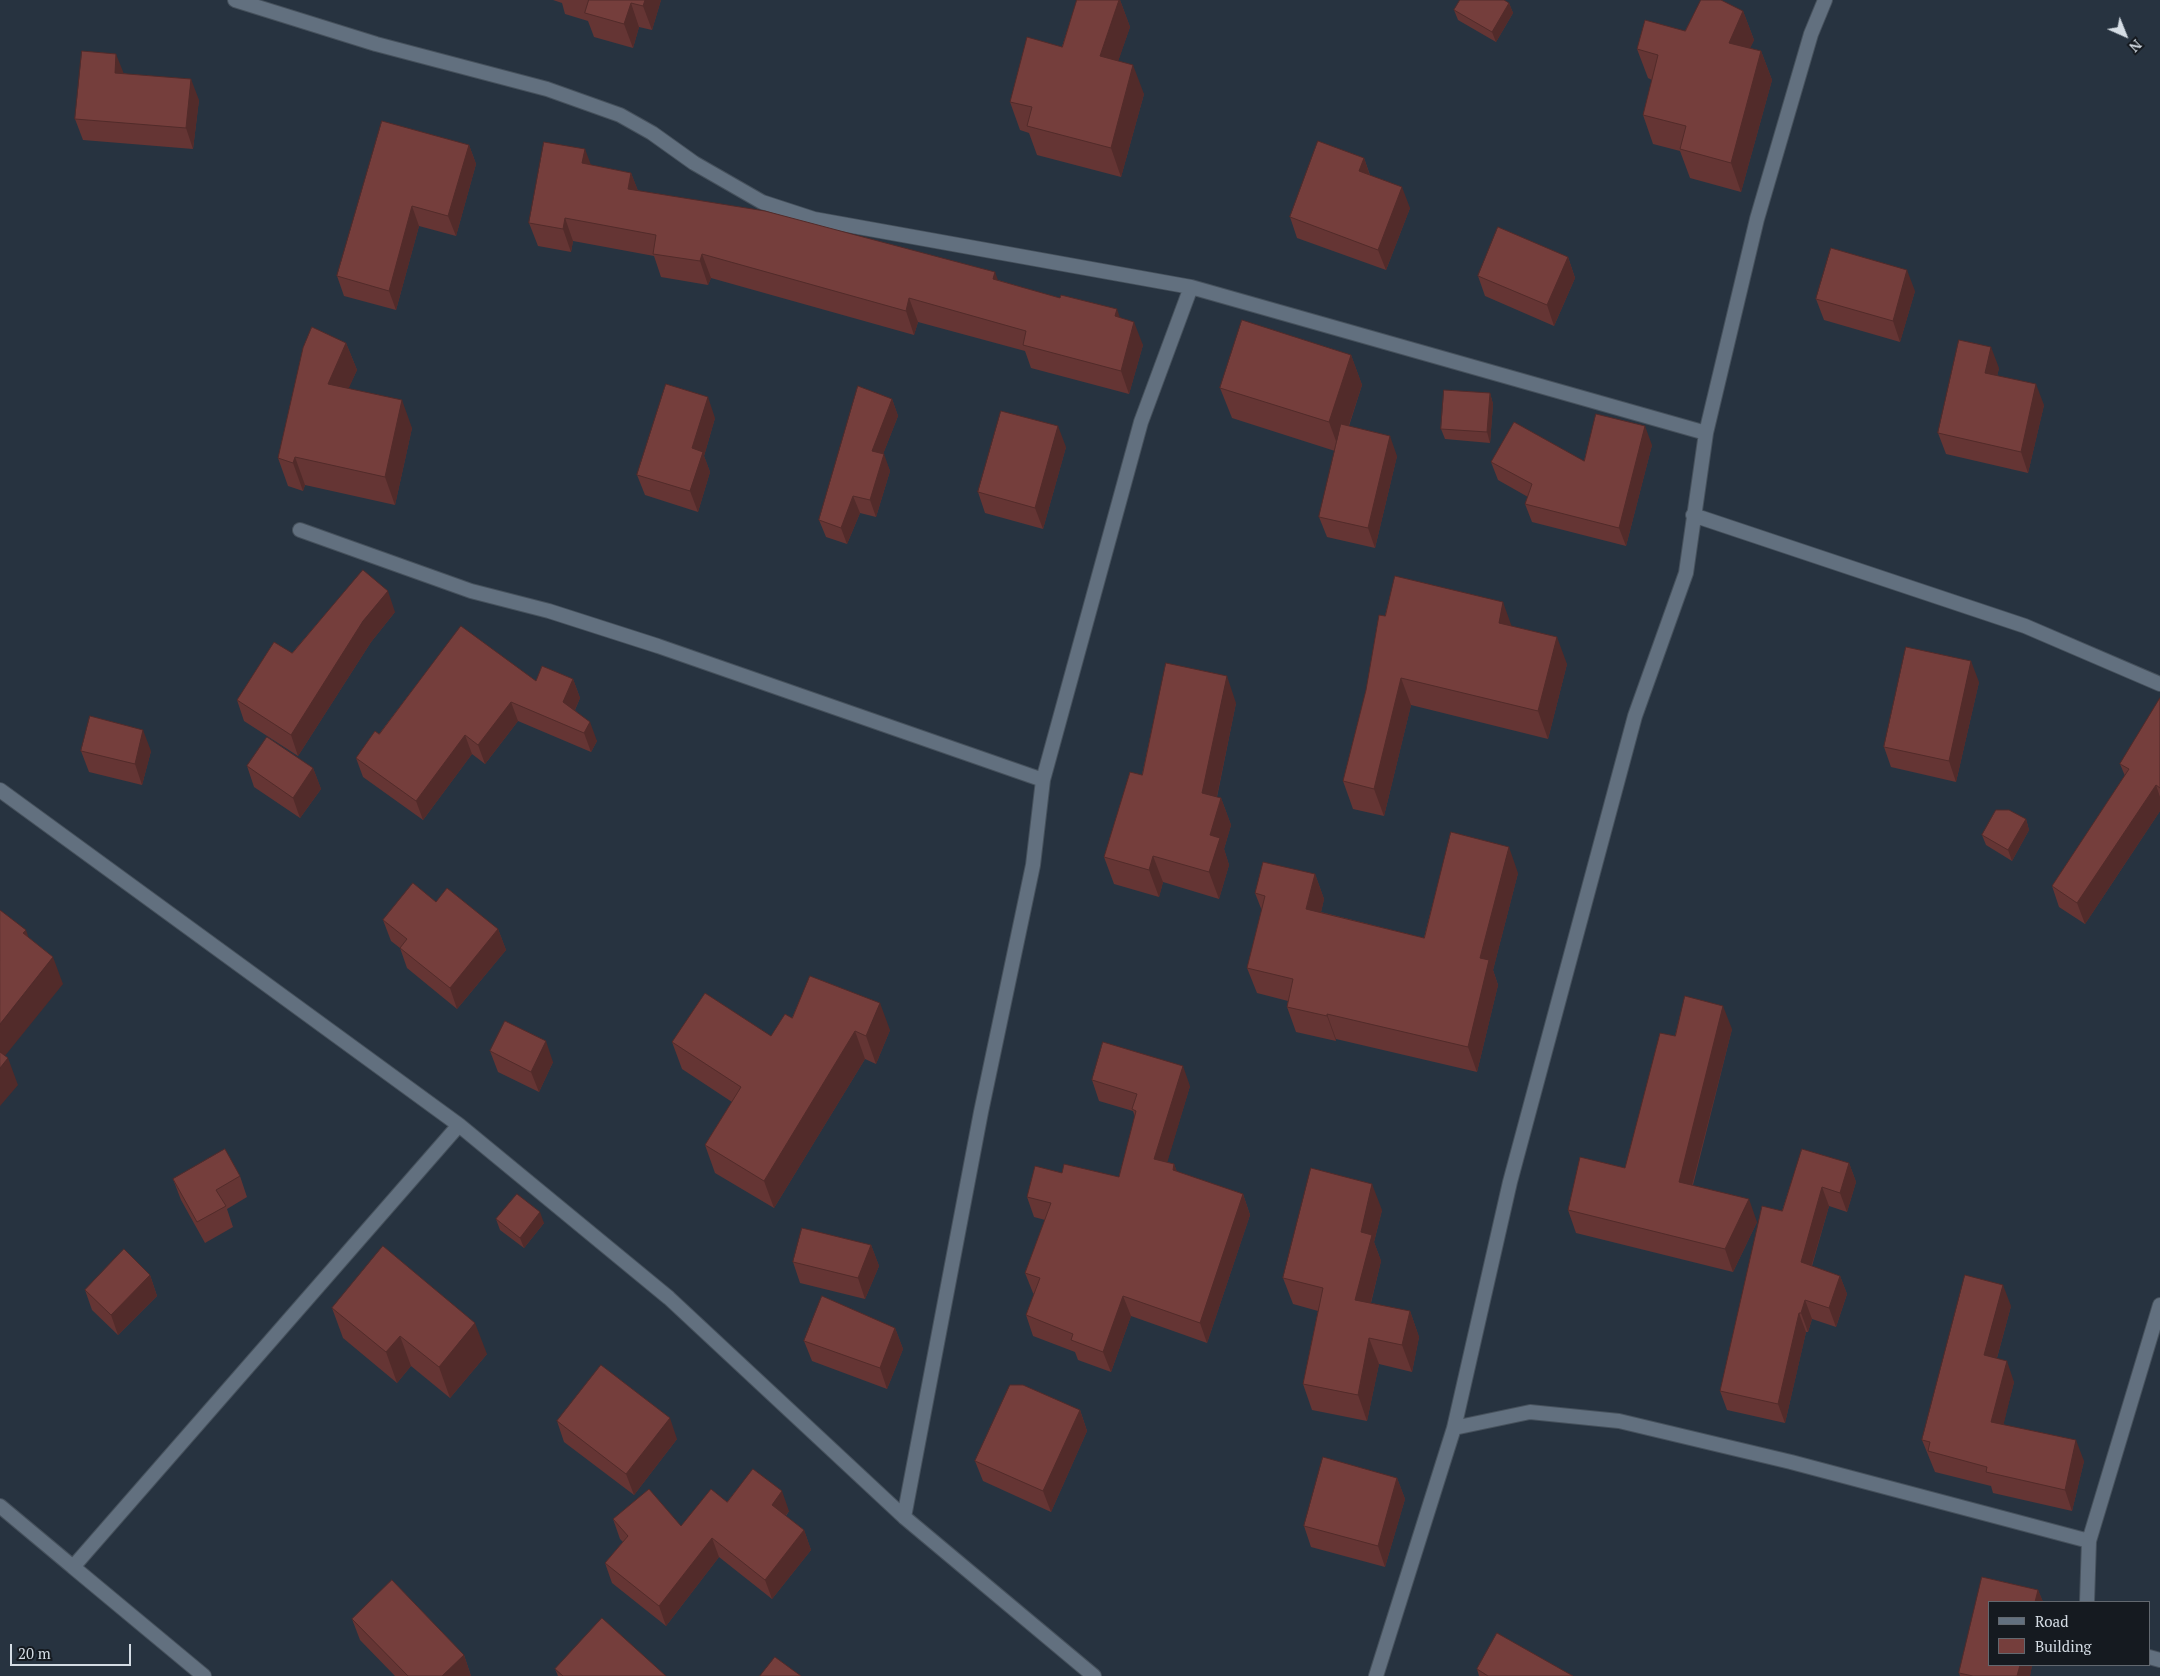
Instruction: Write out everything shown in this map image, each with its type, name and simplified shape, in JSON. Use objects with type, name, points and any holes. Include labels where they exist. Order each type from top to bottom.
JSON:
[{"type":"street","points":[[235,0],[376,44],[547,89],[620,114],[652,133],[694,163],[762,202],[814,219],[1190,287],[1706,433]]},
{"type":"street","points":[[1376,1676],[1454,1428],[1510,1182],[1633,725],[1686,573],[1706,433],[1757,219],[1812,34],[1824,0]]},
{"type":"street","points":[[904,1517],[982,1112],[1033,865],[1043,780],[1141,422],[1190,287]]},
{"type":"street","points":[[1693,515],[2025,626],[2160,684]]},
{"type":"street","points":[[300,530],[471,591],[549,611],[658,646],[1043,780]]},
{"type":"street","points":[[0,790],[459,1125],[668,1298],[904,1517],[1094,1676]]},
{"type":"street","points":[[73,1567],[459,1125]]},
{"type":"street","points":[[2087,1601],[2089,1541],[2160,1305]]},
{"type":"street","points":[[1454,1428],[1530,1412],[1619,1421],[1800,1465],[2089,1541]]},
{"type":"street","points":[[0,1506],[204,1676]]},
{"type":"building","points":[[589,0],[645,0],[643,6],[631,3],[624,24],[585,13]]},
{"type":"building","points":[[1077,0],[1119,0],[1100,56],[1133,65],[1111,148],[1027,126],[1032,107],[1010,102],[1027,37],[1062,47]]},
{"type":"building","points":[[1460,0],[1504,0],[1509,3],[1492,32],[1454,10]]},
{"type":"building","points":[[1701,0],[1721,0],[1743,11],[1729,43],[1761,51],[1731,163],[1680,149],[1686,126],[1643,115],[1658,55],[1637,49],[1645,20],[1685,31]]},
{"type":"building","points":[[82,51],[116,54],[115,73],[191,79],[186,128],[75,119]]},
{"type":"building","points":[[382,121],[469,145],[448,216],[412,206],[389,291],[337,276]]},
{"type":"building","points":[[1318,141],[1364,158],[1359,171],[1402,187],[1378,250],[1290,217]]},
{"type":"building","points":[[544,142],[585,149],[582,163],[631,173],[628,189],[765,211],[995,272],[993,279],[1060,298],[1061,295],[1117,309],[1115,316],[1134,322],[1121,371],[1023,345],[1026,331],[909,298],[906,311],[702,254],[700,261],[653,254],[656,235],[565,218],[563,229],[529,223]]},
{"type":"building","points":[[1498,227],[1568,257],[1547,305],[1478,276]]},
{"type":"building","points":[[1831,248],[1907,270],[1893,321],[1816,299]]},
{"type":"building","points":[[1242,320],[1351,355],[1329,422],[1220,388]]},
{"type":"building","points":[[312,327],[346,343],[328,384],[402,400],[385,477],[295,457],[293,463],[278,458],[303,348]]},
{"type":"building","points":[[1959,340],[1991,347],[1985,373],[2036,384],[2021,452],[1938,433]]},
{"type":"building","points":[[666,384],[708,397],[692,448],[703,452],[690,491],[637,475]]},
{"type":"building","points":[[858,386],[892,399],[872,451],[884,454],[870,500],[853,496],[841,528],[819,520]]},
{"type":"building","points":[[1444,390],[1490,393],[1487,432],[1441,429]]},
{"type":"building","points":[[1001,411],[1058,426],[1035,508],[978,492]]},
{"type":"building","points":[[1596,414],[1645,426],[1619,528],[1525,504],[1532,484],[1491,462],[1514,422],[1584,461]]},
{"type":"building","points":[[1341,424],[1390,436],[1368,528],[1319,517]]},
{"type":"building","points":[[363,570],[388,591],[363,621],[291,735],[237,700],[274,642],[292,653]]},
{"type":"building","points":[[1395,576],[1503,602],[1499,623],[1557,637],[1538,711],[1401,678],[1374,789],[1343,781],[1366,690],[1379,615],[1385,616]]},
{"type":"building","points":[[461,626],[536,681],[542,666],[573,679],[563,702],[590,722],[584,733],[511,702],[478,745],[465,735],[416,801],[356,758],[375,731],[379,734]]},
{"type":"building","points":[[1906,647],[1971,661],[1949,761],[1884,747]]},
{"type":"building","points":[[1166,663],[1227,676],[1202,793],[1221,798],[1210,835],[1220,838],[1209,872],[1153,856],[1149,870],[1104,857],[1130,772],[1142,775]]},
{"type":"building","points":[[2160,698],[2160,788],[2156,785],[2077,903],[2052,886],[2129,769],[2120,764]]},
{"type":"building","points":[[90,716],[143,730],[135,764],[81,751]]},
{"type":"building","points":[[267,737],[313,768],[293,798],[247,766]]},
{"type":"building","points":[[1996,810],[2009,810],[2026,819],[2008,850],[1982,835]]},
{"type":"building","points":[[1451,832],[1509,847],[1480,958],[1489,960],[1468,1047],[1327,1014],[1327,1016],[1287,1007],[1293,979],[1247,968],[1265,896],[1255,893],[1263,862],[1315,874],[1306,909],[1424,938]]},
{"type":"building","points":[[413,883],[436,902],[447,888],[498,929],[450,988],[400,948],[407,939],[383,920]]},
{"type":"building","points":[[0,910],[26,930],[23,933],[53,957],[0,1024]]},
{"type":"building","points":[[810,976],[880,1003],[866,1036],[855,1031],[764,1181],[705,1145],[741,1087],[672,1042],[705,993],[771,1036],[785,1014],[792,1018]]},
{"type":"building","points":[[1685,996],[1723,1006],[1679,1182],[1749,1199],[1725,1249],[1568,1210],[1580,1157],[1625,1168],[1660,1033],[1675,1036]]},
{"type":"building","points":[[505,1021],[546,1041],[531,1072],[490,1051]]},
{"type":"building","points":[[1103,1042],[1183,1066],[1154,1159],[1174,1164],[1173,1170],[1243,1194],[1200,1323],[1123,1296],[1103,1352],[1071,1340],[1073,1334],[1026,1315],[1040,1278],[1025,1273],[1051,1203],[1027,1197],[1035,1166],[1062,1173],[1064,1164],[1119,1177],[1136,1111],[1132,1109],[1137,1094],[1092,1080]]},
{"type":"building","points":[[0,1052],[8,1058],[0,1068]]},
{"type":"building","points":[[225,1149],[240,1176],[216,1190],[226,1206],[197,1222],[173,1179]]},
{"type":"building","points":[[1802,1149],[1849,1163],[1840,1193],[1822,1187],[1801,1262],[1840,1276],[1829,1308],[1805,1300],[1801,1313],[1799,1313],[1778,1404],[1720,1391],[1762,1206],[1782,1211]]},
{"type":"building","points":[[1311,1168],[1372,1184],[1361,1232],[1372,1235],[1355,1300],[1410,1311],[1402,1345],[1369,1338],[1358,1395],[1303,1384],[1323,1288],[1283,1278]]},
{"type":"building","points":[[517,1194],[540,1212],[520,1238],[496,1219]]},
{"type":"building","points":[[802,1228],[871,1245],[858,1278],[793,1262]]},
{"type":"building","points":[[383,1246],[475,1323],[439,1367],[400,1336],[386,1352],[332,1308]]},
{"type":"building","points":[[124,1249],[150,1275],[111,1315],[85,1290]]},
{"type":"building","points":[[1965,1275],[2003,1285],[1984,1355],[2007,1361],[1991,1422],[2076,1440],[2065,1490],[1986,1472],[1987,1467],[1928,1451],[1930,1442],[1922,1440]]},
{"type":"building","points":[[822,1296],[895,1328],[880,1368],[804,1341]]},
{"type":"building","points":[[601,1365],[670,1418],[626,1474],[557,1421]]},
{"type":"building","points":[[1010,1385],[1023,1385],[1080,1410],[1043,1491],[975,1461]]},
{"type":"building","points":[[1323,1457],[1397,1478],[1378,1546],[1304,1526]]},
{"type":"building","points":[[753,1469],[782,1491],[772,1505],[804,1530],[765,1580],[712,1538],[659,1606],[605,1563],[628,1536],[613,1519],[649,1489],[681,1526],[711,1489],[727,1502]]},
{"type":"building","points":[[1982,1577],[2038,1590],[2035,1601],[1988,1601],[1988,1666],[2020,1666],[2017,1676],[1973,1676],[1959,1673]]},
{"type":"building","points":[[392,1580],[464,1655],[442,1676],[408,1676],[352,1619]]},
{"type":"building","points":[[602,1618],[666,1676],[563,1676],[555,1669]]},
{"type":"building","points":[[1497,1633],[1573,1676],[1488,1676],[1477,1669]]},
{"type":"building","points":[[775,1657],[801,1676],[760,1676]]}]
